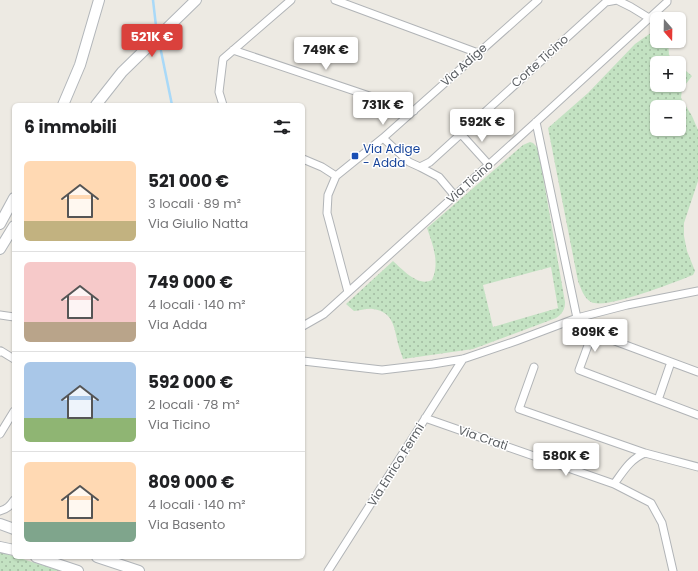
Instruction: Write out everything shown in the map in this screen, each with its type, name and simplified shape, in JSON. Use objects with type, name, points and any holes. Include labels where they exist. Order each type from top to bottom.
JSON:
[{"type":"main road","points":[[64,103],[80,65],[99,0]]},
{"type":"main road","points":[[98,103],[122,72],[196,0]]},
{"type":"main road","points":[[0,224],[12,202]]},
{"type":"main road","points":[[0,249],[12,229]]},
{"type":"main road","points":[[0,524],[12,528]]},
{"type":"main road","points":[[0,547],[12,550]]},
{"type":"main road","points":[[42,559],[78,571]]},
{"type":"main road","points":[[103,559],[139,571]]},
{"type":"street","points":[[222,103],[219,92],[223,59],[291,0]]},
{"type":"street","points":[[335,0],[478,53]]},
{"type":"street","name":"Via Adige","points":[[348,292],[327,214],[328,195],[336,176],[414,111],[538,0]]},
{"type":"street","name":"Corte Ticino","points":[[420,166],[430,162],[606,2],[617,0],[649,18]]},
{"type":"street","name":"Via Ticino","points":[[305,325],[324,314],[536,122],[667,2],[667,0]]},
{"type":"street","points":[[233,50],[414,111]]},
{"type":"street","points":[[536,122],[577,318],[612,340],[698,372]]},
{"type":"street","points":[[461,134],[489,165]]},
{"type":"street","points":[[383,138],[409,162],[420,166],[439,177],[455,196]]},
{"type":"street","points":[[305,160],[322,167],[336,176]]},
{"type":"street","points":[[305,361],[382,370],[463,359],[577,318],[627,305],[698,291]]},
{"type":"street","points":[[0,315],[12,317]]},
{"type":"street","points":[[594,329],[579,370],[698,415]]},
{"type":"street","points":[[0,352],[12,358]]},
{"type":"street","name":"Via Enrico Fermi","points":[[328,571],[463,359]]},
{"type":"street","points":[[658,400],[671,362]]},
{"type":"street","points":[[534,368],[519,409],[645,453],[698,467]]},
{"type":"street","points":[[0,434],[12,414]]},
{"type":"street","name":"Via Crati","points":[[425,418],[614,484],[651,503],[662,523],[673,571]]},
{"type":"street","points":[[614,484],[629,464],[637,457],[645,453]]},
{"type":"street","points":[[0,511],[10,506],[12,503]]},
{"type":"green space","points":[[650,34],[650,48],[668,48],[670,56],[650,56],[650,92],[682,92],[682,100],[650,100],[650,136],[686,136],[686,106],[698,130],[698,181],[684,223],[684,236],[687,251],[695,271],[693,275],[625,299],[599,303],[591,302],[586,298],[578,281],[548,128],[588,93],[635,44]]},
{"type":"green space","points":[[686,71],[692,76],[686,84]]},
{"type":"green space","points":[[530,142],[538,148],[565,302],[563,312],[556,318],[473,349],[403,359],[394,328],[390,318],[386,314],[373,309],[354,311],[346,304],[393,261],[406,273],[416,279],[427,282],[432,280],[436,261],[427,228],[523,145]],"holes":[[[551,267],[558,308],[493,327],[483,285]]]},
{"type":"green space","points":[[0,552],[12,556],[12,559],[22,559],[61,571],[0,571]]},
{"type":"waterway","points":[[153,0],[156,26]]},
{"type":"waterway","points":[[161,51],[172,103]]},
{"type":"place","name":"Via Adige - Adda","points":[[355,156]]}]
